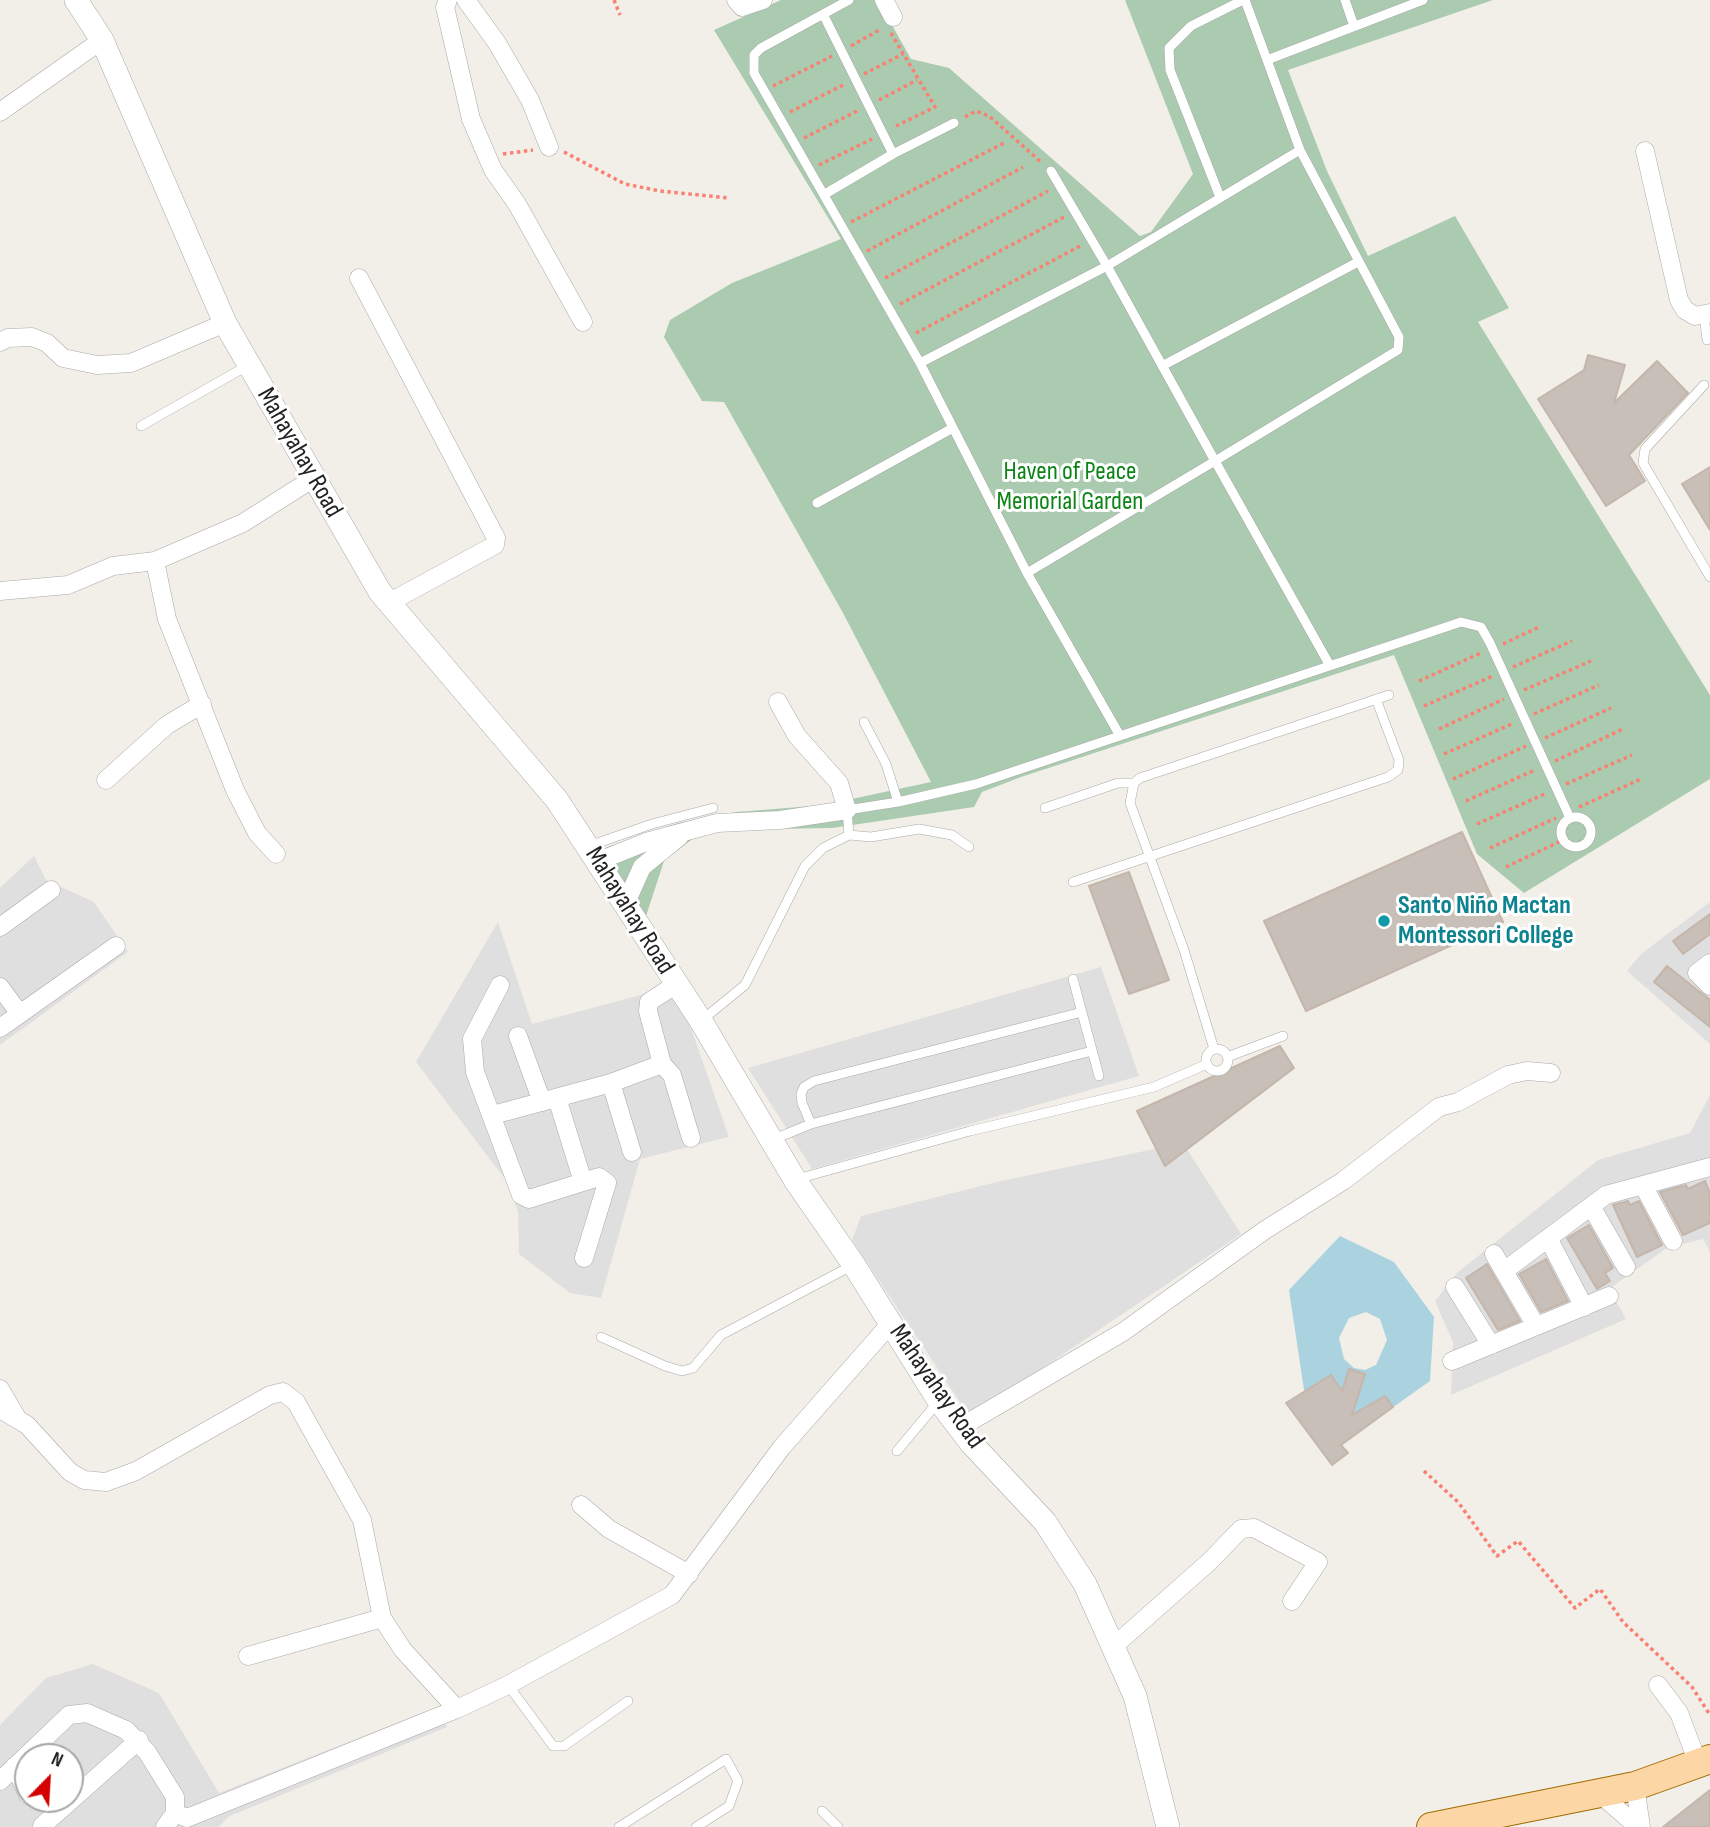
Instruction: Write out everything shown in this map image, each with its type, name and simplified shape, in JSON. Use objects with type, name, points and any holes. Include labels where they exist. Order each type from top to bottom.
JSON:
[{"type":"main road","points":[[1431,1827],[1635,1787],[1704,1761]]},
{"type":"street","name":"Mahayahay Road","points":[[76,0],[103,40],[225,323],[247,366],[388,603],[557,800],[594,854],[675,985],[701,1021],[795,1180],[854,1265],[939,1401],[1045,1522],[1085,1584],[1135,1696],[1168,1827]]},
{"type":"street","points":[[448,0],[445,7],[471,119],[487,157],[583,322]]},
{"type":"street","points":[[466,0],[497,43],[530,100],[549,147]]},
{"type":"street","points":[[736,0],[742,8],[763,0]]},
{"type":"street","points":[[884,0],[892,17]]},
{"type":"street","points":[[0,112],[103,40]]},
{"type":"street","points":[[1645,151],[1679,300],[1685,310],[1695,316],[1707,314]]},
{"type":"street","points":[[359,278],[496,538],[495,545],[388,603]]},
{"type":"street","points":[[0,342],[8,338],[32,337],[47,343],[63,358],[97,365],[131,363],[225,323]]},
{"type":"street","points":[[0,591],[68,585],[113,566],[155,561],[243,523],[314,478]]},
{"type":"street","points":[[155,561],[167,619],[202,705],[250,821],[276,854]]},
{"type":"street","points":[[594,854],[717,823],[780,820],[847,810],[839,783],[797,736],[778,702]]},
{"type":"street","points":[[106,780],[167,725],[202,705]]},
{"type":"street","points":[[625,905],[642,867],[685,832]]},
{"type":"street","points":[[0,927],[51,890]]},
{"type":"street","points":[[0,1028],[116,946]]},
{"type":"street","points":[[1710,963],[1697,973],[1710,986]]},
{"type":"street","points":[[500,985],[471,1047],[475,1073],[521,1195],[529,1199],[599,1177],[607,1183],[584,1258]]},
{"type":"street","points":[[675,985],[648,1006],[662,1064],[671,1075],[691,1138]]},
{"type":"street","points":[[0,987],[20,1014]]},
{"type":"street","points":[[518,1036],[549,1100],[583,1182]]},
{"type":"street","points":[[493,1115],[611,1083],[662,1064]]},
{"type":"street","points":[[960,1428],[1123,1332],[1265,1230],[1343,1181],[1440,1107],[1458,1102],[1508,1075],[1527,1071],[1551,1073]]},
{"type":"street","points":[[611,1083],[632,1152]]},
{"type":"street","points":[[1504,1270],[1606,1195],[1710,1167]]},
{"type":"street","points":[[1643,1185],[1673,1241]]},
{"type":"street","points":[[1591,1206],[1626,1268]]},
{"type":"street","points":[[1548,1238],[1584,1307]]},
{"type":"street","points":[[1494,1254],[1536,1326]]},
{"type":"street","points":[[1455,1287],[1491,1345]]},
{"type":"street","points":[[1452,1361],[1609,1296]]},
{"type":"street","points":[[39,1743],[69,1715],[77,1712],[88,1713],[126,1730],[139,1741],[175,1797],[170,1820],[187,1818],[457,1709],[508,1685],[672,1595],[782,1447],[891,1323]]},
{"type":"street","points":[[0,1389],[8,1413],[70,1472],[84,1480],[106,1482],[136,1471],[270,1395],[284,1392],[296,1402],[362,1520],[382,1618],[403,1650],[457,1709]]},
{"type":"street","points":[[581,1505],[609,1529],[689,1574]]},
{"type":"street","points":[[1114,1646],[1209,1562],[1241,1529],[1254,1528],[1318,1562],[1292,1601]]},
{"type":"street","points":[[248,1656],[382,1618]]},
{"type":"street","points":[[1658,1685],[1679,1713],[1704,1761]]},
{"type":"street","points":[[42,1827],[139,1741]]},
{"type":"street","points":[[0,1781],[14,1767]]},
{"type":"street","points":[[1635,1787],[1640,1827]]},
{"type":"street","points":[[1600,1794],[1640,1827]]},
{"type":"lane","points":[[849,0],[761,48],[754,55],[754,74],[920,363],[951,429],[1027,573],[1119,734]]},
{"type":"lane","points":[[1027,573],[1398,351],[1399,337],[1300,150],[1244,0],[1191,26],[1169,48],[1170,70],[1220,197]]},
{"type":"lane","points":[[1345,0],[1354,26]]},
{"type":"lane","points":[[1267,60],[1423,0]]},
{"type":"lane","points":[[824,16],[893,154]]},
{"type":"lane","points":[[825,194],[893,154],[954,123]]},
{"type":"lane","points":[[920,363],[1107,265],[1300,150]]},
{"type":"lane","points":[[1051,171],[1090,241],[1107,265],[1329,664]]},
{"type":"lane","points":[[1162,366],[1358,262]]},
{"type":"lane","points":[[1707,314],[1707,340]]},
{"type":"lane","points":[[141,426],[247,366]]},
{"type":"lane","points":[[1706,384],[1645,449],[1643,463],[1710,577]]},
{"type":"lane","points":[[817,503],[951,429]]},
{"type":"lane","points":[[849,835],[847,810],[898,802],[976,783],[1461,622],[1481,627],[1493,648],[1570,818]]},
{"type":"lane","points":[[1214,1049],[1184,950],[1130,803],[1134,783],[1140,778],[1388,695]]},
{"type":"lane","points":[[1073,882],[1388,777],[1398,770],[1399,760],[1377,699]]},
{"type":"lane","points":[[864,722],[886,764],[898,802]]},
{"type":"lane","points":[[1045,808],[1118,783],[1134,783]]},
{"type":"lane","points":[[594,854],[652,824],[713,808]]},
{"type":"lane","points":[[1570,818],[1586,821],[1592,833],[1590,839],[1580,847],[1569,846],[1563,840],[1561,831],[1570,818]]},
{"type":"lane","points":[[701,1021],[745,985],[804,866],[822,848],[849,835],[881,836],[919,829],[952,835],[969,846]]},
{"type":"lane","points":[[1073,979],[1099,1076]]},
{"type":"lane","points":[[811,1124],[801,1094],[804,1087],[814,1081],[1082,1012]]},
{"type":"lane","points":[[1227,1057],[1283,1036]]},
{"type":"lane","points":[[1214,1049],[1221,1050],[1227,1057],[1223,1069],[1213,1070],[1208,1064],[1208,1053],[1214,1049]]},
{"type":"lane","points":[[770,1140],[811,1124],[1092,1051]]},
{"type":"lane","points":[[795,1180],[970,1131],[1154,1087],[1208,1064]]},
{"type":"lane","points":[[601,1337],[665,1366],[682,1371],[693,1368],[721,1335],[854,1265]]},
{"type":"lane","points":[[897,1451],[939,1401]]},
{"type":"lane","points":[[508,1685],[553,1746],[564,1746],[628,1701]]},
{"type":"lane","points":[[619,1827],[726,1759],[738,1780],[729,1806],[696,1827]]},
{"type":"lane","points":[[822,1811],[838,1827]]},
{"type":"path","points":[[614,0],[620,15]]},
{"type":"path","points":[[764,91],[887,26],[935,107]]},
{"type":"path","points":[[780,118],[903,54]]},
{"type":"path","points":[[954,123],[976,111],[989,116],[1051,171]]},
{"type":"path","points":[[843,226],[1004,143]]},
{"type":"path","points":[[487,157],[549,147],[625,184],[660,191],[729,198]]},
{"type":"path","points":[[859,255],[1023,167]]},
{"type":"path","points":[[875,283],[1059,185]]},
{"type":"path","points":[[890,310],[1074,212]]},
{"type":"path","points":[[906,338],[1090,241]]},
{"type":"path","points":[[1419,681],[1539,627]]},
{"type":"path","points":[[1506,867],[1563,840]]},
{"type":"path","points":[[1424,1471],[1458,1503],[1497,1556],[1518,1541],[1575,1608],[1600,1589],[1623,1622],[1692,1687],[1710,1715]]},
{"type":"shaded area","points":[[34,856],[46,880],[94,902],[128,952],[0,1045],[0,888]]},
{"type":"shaded area","points":[[1710,902],[1710,1044],[1627,971],[1641,954]]},
{"type":"shaded area","points":[[498,922],[532,1024],[663,989],[686,1014],[729,1137],[640,1159],[601,1298],[570,1293],[519,1254],[518,1212],[508,1183],[416,1062]]},
{"type":"shaded area","points":[[1101,967],[1139,1076],[812,1169],[748,1068]]},
{"type":"shaded area","points":[[1710,1095],[1710,1252],[1703,1239],[1667,1248],[1609,1289],[1626,1319],[1451,1395],[1453,1342],[1435,1301],[1457,1273],[1598,1160],[1690,1133]]},
{"type":"shaded area","points":[[1183,1143],[1241,1234],[970,1417],[852,1240],[861,1216],[1001,1181]]},
{"type":"shaded area","points":[[93,1664],[159,1693],[219,1793],[437,1707],[447,1727],[230,1816],[218,1827],[0,1827],[0,1725],[46,1678]]},
{"type":"green space","name":"Haven of Peace Memorial Garden","points":[[781,0],[878,0],[911,59],[949,68],[1140,236],[1151,232],[1193,174],[1125,0],[1493,0],[1288,70],[1327,171],[1368,256],[1455,216],[1509,308],[1478,322],[1710,695],[1710,779],[1524,893],[1477,854],[1394,655],[1021,777],[982,792],[974,807],[832,828],[704,830],[664,861],[646,916],[602,849],[678,823],[737,812],[824,805],[931,782],[843,613],[724,402],[702,401],[664,337],[670,320],[732,283],[841,239],[714,30]]},
{"type":"water","points":[[1340,1236],[1394,1262],[1434,1317],[1430,1381],[1351,1437],[1344,1438],[1304,1390],[1289,1290]],"holes":[[[1366,1312],[1380,1319],[1387,1340],[1376,1365],[1365,1370],[1354,1368],[1344,1359],[1339,1338],[1349,1318]]]},
{"type":"building","points":[[1588,355],[1625,365],[1614,403],[1657,361],[1688,393],[1629,455],[1645,481],[1606,506],[1538,399],[1584,370]]},
{"type":"building","points":[[1710,467],[1710,530],[1682,484]]},
{"type":"building","name":"Santo Niño Mactan Montessori College","points":[[1462,832],[1503,922],[1306,1011],[1264,921]]},
{"type":"building","points":[[1129,872],[1169,980],[1129,994],[1089,886]]},
{"type":"building","points":[[1710,914],[1710,934],[1683,954],[1673,941]]},
{"type":"building","points":[[1667,966],[1710,1000],[1710,1027],[1654,982]]},
{"type":"building","points":[[1280,1046],[1294,1068],[1165,1166],[1137,1111]]},
{"type":"building","points":[[1705,1181],[1710,1193],[1710,1223],[1683,1235],[1660,1192],[1686,1185],[1688,1189]]},
{"type":"building","points":[[1628,1201],[1630,1205],[1639,1201],[1662,1245],[1637,1257],[1613,1205]]},
{"type":"building","points":[[1589,1225],[1613,1268],[1605,1273],[1610,1281],[1597,1289],[1567,1238]]},
{"type":"building","points":[[1546,1259],[1568,1301],[1541,1312],[1519,1274]]},
{"type":"building","points":[[1487,1264],[1520,1321],[1498,1330],[1466,1278]]},
{"type":"building","points":[[1349,1369],[1365,1374],[1352,1415],[1385,1396],[1393,1407],[1341,1445],[1348,1453],[1332,1465],[1286,1403],[1331,1375],[1342,1391]]},
{"type":"building","points":[[1710,1790],[1710,1827],[1663,1827]]},
{"type":"place","name":"Santo Niño Mactan Montessori College","points":[[1384,921]]}]
